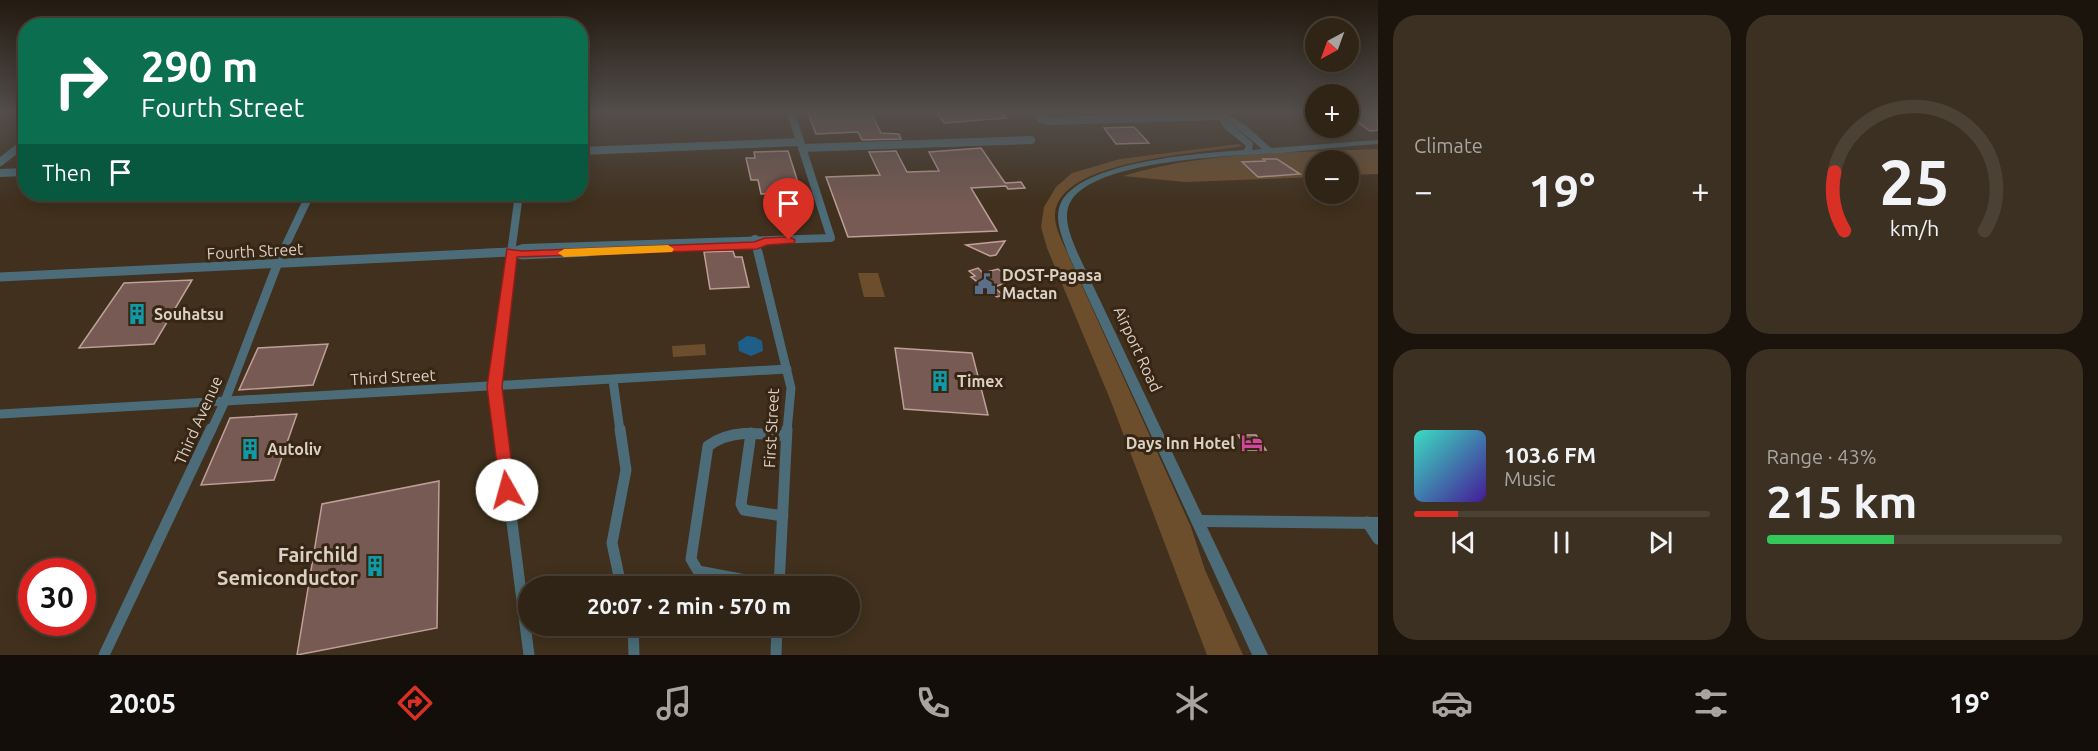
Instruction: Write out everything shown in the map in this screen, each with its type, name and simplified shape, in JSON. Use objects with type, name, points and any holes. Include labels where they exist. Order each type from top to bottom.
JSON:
[{"type":"street","points":[[588,151],[867,144]]},
{"type":"street","points":[[1248,144],[1259,150]]},
{"type":"street","points":[[1253,144],[1259,150]]},
{"type":"street","name":"Airport Road","points":[[1260,655],[1073,254],[1063,226],[1062,214],[1069,196],[1078,187],[1112,174],[1175,159],[1336,144]]},
{"type":"street","name":"Fourth Street","points":[[0,277],[511,252],[522,255],[603,248],[831,238],[801,145]]},
{"type":"street","points":[[0,162],[18,148]]},
{"type":"street","points":[[0,173],[18,172]]},
{"type":"street","name":"Third Avenue","points":[[104,655],[225,401],[276,265],[306,201]]},
{"type":"street","points":[[518,201],[494,387],[529,655]]},
{"type":"street","name":"First Street","points":[[759,242],[791,388],[786,436],[780,576]]},
{"type":"street","name":"Third Street","points":[[0,414],[787,369]]},
{"type":"street","points":[[613,380],[626,470],[612,543],[619,576]]},
{"type":"street","points":[[751,433],[741,504],[744,510],[783,516]]},
{"type":"street","points":[[725,576],[698,571],[691,559],[708,447],[721,438],[751,433],[786,436]]},
{"type":"street","points":[[1198,521],[1373,522],[1378,539]]},
{"type":"street","points":[[633,636],[634,655]]},
{"type":"street","points":[[776,655],[777,636]]},
{"type":"shaded area","points":[[1238,144],[1242,146],[1135,162],[1105,170],[1080,181],[1063,196],[1055,214],[1060,236],[1191,527],[1205,570],[1243,655],[1207,655],[1110,399],[1047,248],[1041,227],[1044,207],[1056,187],[1072,173],[1120,159]]},
{"type":"shaded area","points":[[1378,149],[1378,174],[1359,175],[1359,150],[1354,150]]},
{"type":"shaded area","points":[[1305,152],[1305,177],[1185,182],[1123,176],[1185,162]]},
{"type":"shaded area","points":[[858,273],[878,273],[885,297],[864,297]]},
{"type":"shaded area","points":[[705,344],[706,355],[673,357],[672,346]]},
{"type":"water","points":[[747,336],[762,341],[763,351],[751,356],[739,351],[738,342]]},
{"type":"building","points":[[981,148],[1005,183],[1021,182],[1025,188],[1008,189],[1006,186],[971,188],[997,231],[848,237],[826,177],[880,175],[869,152],[896,151],[907,172],[939,171],[929,152]]},
{"type":"building","points":[[788,151],[801,192],[761,194],[758,180],[751,180],[746,158],[755,158],[754,152]]},
{"type":"building","points":[[1263,159],[1277,159],[1300,174],[1258,177],[1242,162],[1265,161]]},
{"type":"building","points":[[1005,241],[996,255],[990,256],[966,245]]},
{"type":"building","points":[[733,251],[735,257],[742,257],[749,287],[710,289],[704,252]]},
{"type":"building","points":[[978,268],[983,273],[998,269],[1006,275],[1003,276],[1009,282],[994,287],[1003,295],[997,297],[971,277],[975,276],[969,271]]},
{"type":"building","name":"Souhatsu","points":[[192,280],[154,344],[79,348],[124,283]]},
{"type":"building","points":[[328,344],[313,385],[239,390],[258,348]]},
{"type":"building","name":"Timex","points":[[895,348],[972,353],[988,415],[904,409]]},
{"type":"building","name":"Autoliv","points":[[297,414],[274,480],[201,485],[230,418]]},
{"type":"building","name":"Days Inn Hotel","points":[[1238,435],[1256,435],[1266,450],[1248,450]]},
{"type":"building","name":"Fairchild Semiconductor","points":[[439,481],[437,628],[297,655],[322,504]]},
{"type":"slow traffic","points":[[564,253],[668,249]]},
{"type":"place","name":"DOST-Pagasa Mactan","points":[[985,284]]},
{"type":"place","name":"Souhatsu","points":[[137,314]]},
{"type":"place","name":"Timex","points":[[940,381]]},
{"type":"place","name":"Days Inn Hotel","points":[[1252,443]]},
{"type":"place","name":"Autoliv","points":[[250,449]]},
{"type":"place","name":"Fairchild Semiconductor","points":[[375,566]]},
{"type":"route","points":[[507,490],[494,387],[511,252],[522,255],[757,246],[765,241],[789,240]]}]
